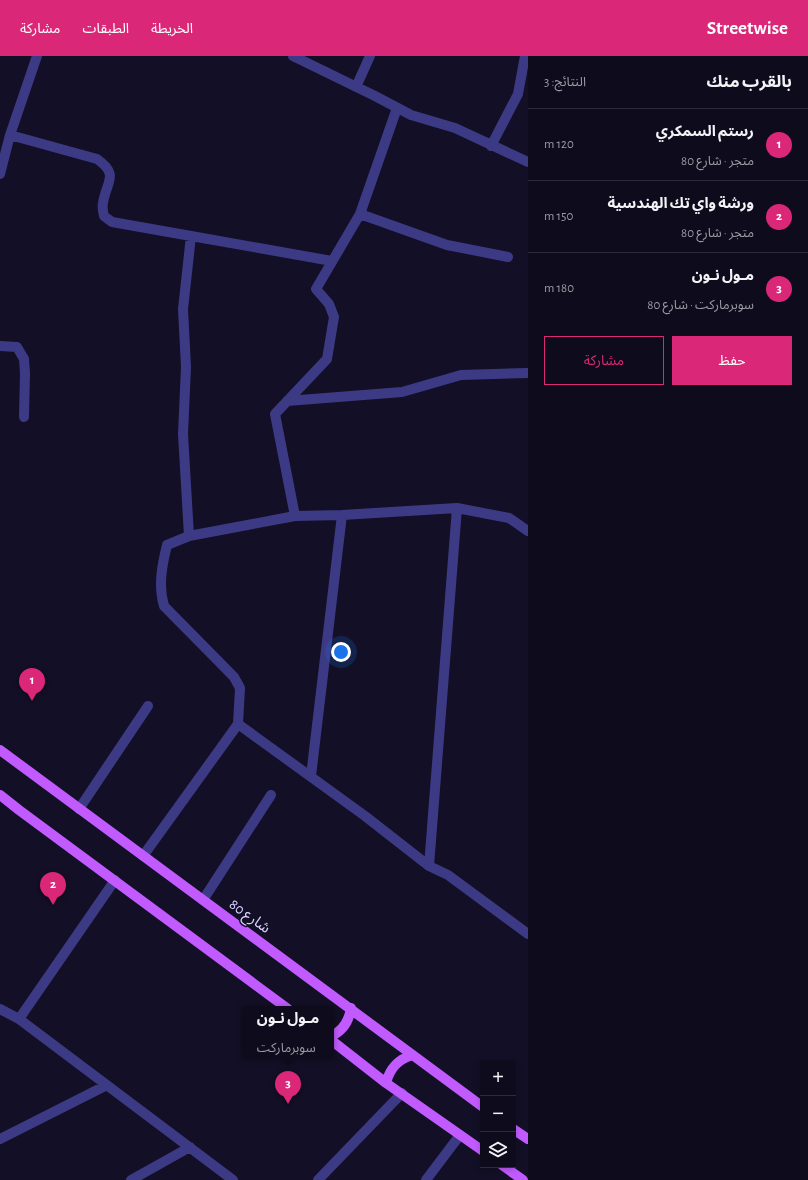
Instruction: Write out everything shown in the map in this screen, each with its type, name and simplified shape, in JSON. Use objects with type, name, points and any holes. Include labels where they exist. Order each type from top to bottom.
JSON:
[{"type":"main road","name":"شارع 80","points":[[0,750],[480,1105]]},
{"type":"main road","points":[[0,795],[284,1006]]},
{"type":"main road","points":[[334,1034],[344,1027],[348,1022],[351,1008]]},
{"type":"main road","points":[[334,1042],[386,1083],[480,1149]]},
{"type":"main road","points":[[386,1083],[392,1067],[405,1058],[413,1056]]},
{"type":"main road","points":[[516,1130],[528,1140]]},
{"type":"main road","points":[[506,1168],[523,1180]]},
{"type":"street","points":[[0,174],[10,135],[37,56]]},
{"type":"street","points":[[293,56],[411,115],[455,128],[528,162]]},
{"type":"street","points":[[356,87],[370,56]]},
{"type":"street","points":[[491,146],[518,94],[524,56]]},
{"type":"street","points":[[295,516],[275,414],[327,359],[334,318],[329,304],[316,289],[360,214],[397,108]]},
{"type":"street","points":[[10,135],[97,159],[106,165],[110,175],[102,204],[104,216],[112,222],[332,261]]},
{"type":"street","points":[[360,214],[447,245],[508,257]]},
{"type":"street","points":[[189,536],[183,434],[186,367],[183,309],[191,236]]},
{"type":"street","points":[[0,346],[17,347],[24,359],[24,417]]},
{"type":"street","points":[[287,401],[402,392],[461,375],[528,373]]},
{"type":"street","points":[[429,866],[457,508]]},
{"type":"street","points":[[143,856],[238,724],[240,688],[234,676],[164,606],[162,599],[161,572],[167,545],[189,536],[295,516],[342,515],[457,508],[509,518],[528,531]]},
{"type":"street","points":[[311,776],[342,515]]},
{"type":"street","points":[[79,809],[148,706]]},
{"type":"street","points":[[238,724],[311,776],[429,866],[448,875],[528,934]]},
{"type":"street","points":[[203,900],[271,795]]},
{"type":"street","points":[[19,1019],[115,880]]},
{"type":"street","points":[[0,1009],[19,1019],[233,1180]]},
{"type":"street","points":[[0,1139],[107,1084]]},
{"type":"street","points":[[318,1180],[402,1093]]},
{"type":"street","points":[[426,1180],[460,1135]]},
{"type":"street","points":[[131,1180],[190,1147]]},
{"type":"place","name":"رستم السمكري","points":[[32,701]]},
{"type":"place","name":"ورشة واي تك الهندسية","points":[[53,905]]},
{"type":"place","name":"مـول نـون","points":[[288,1104]]}]
